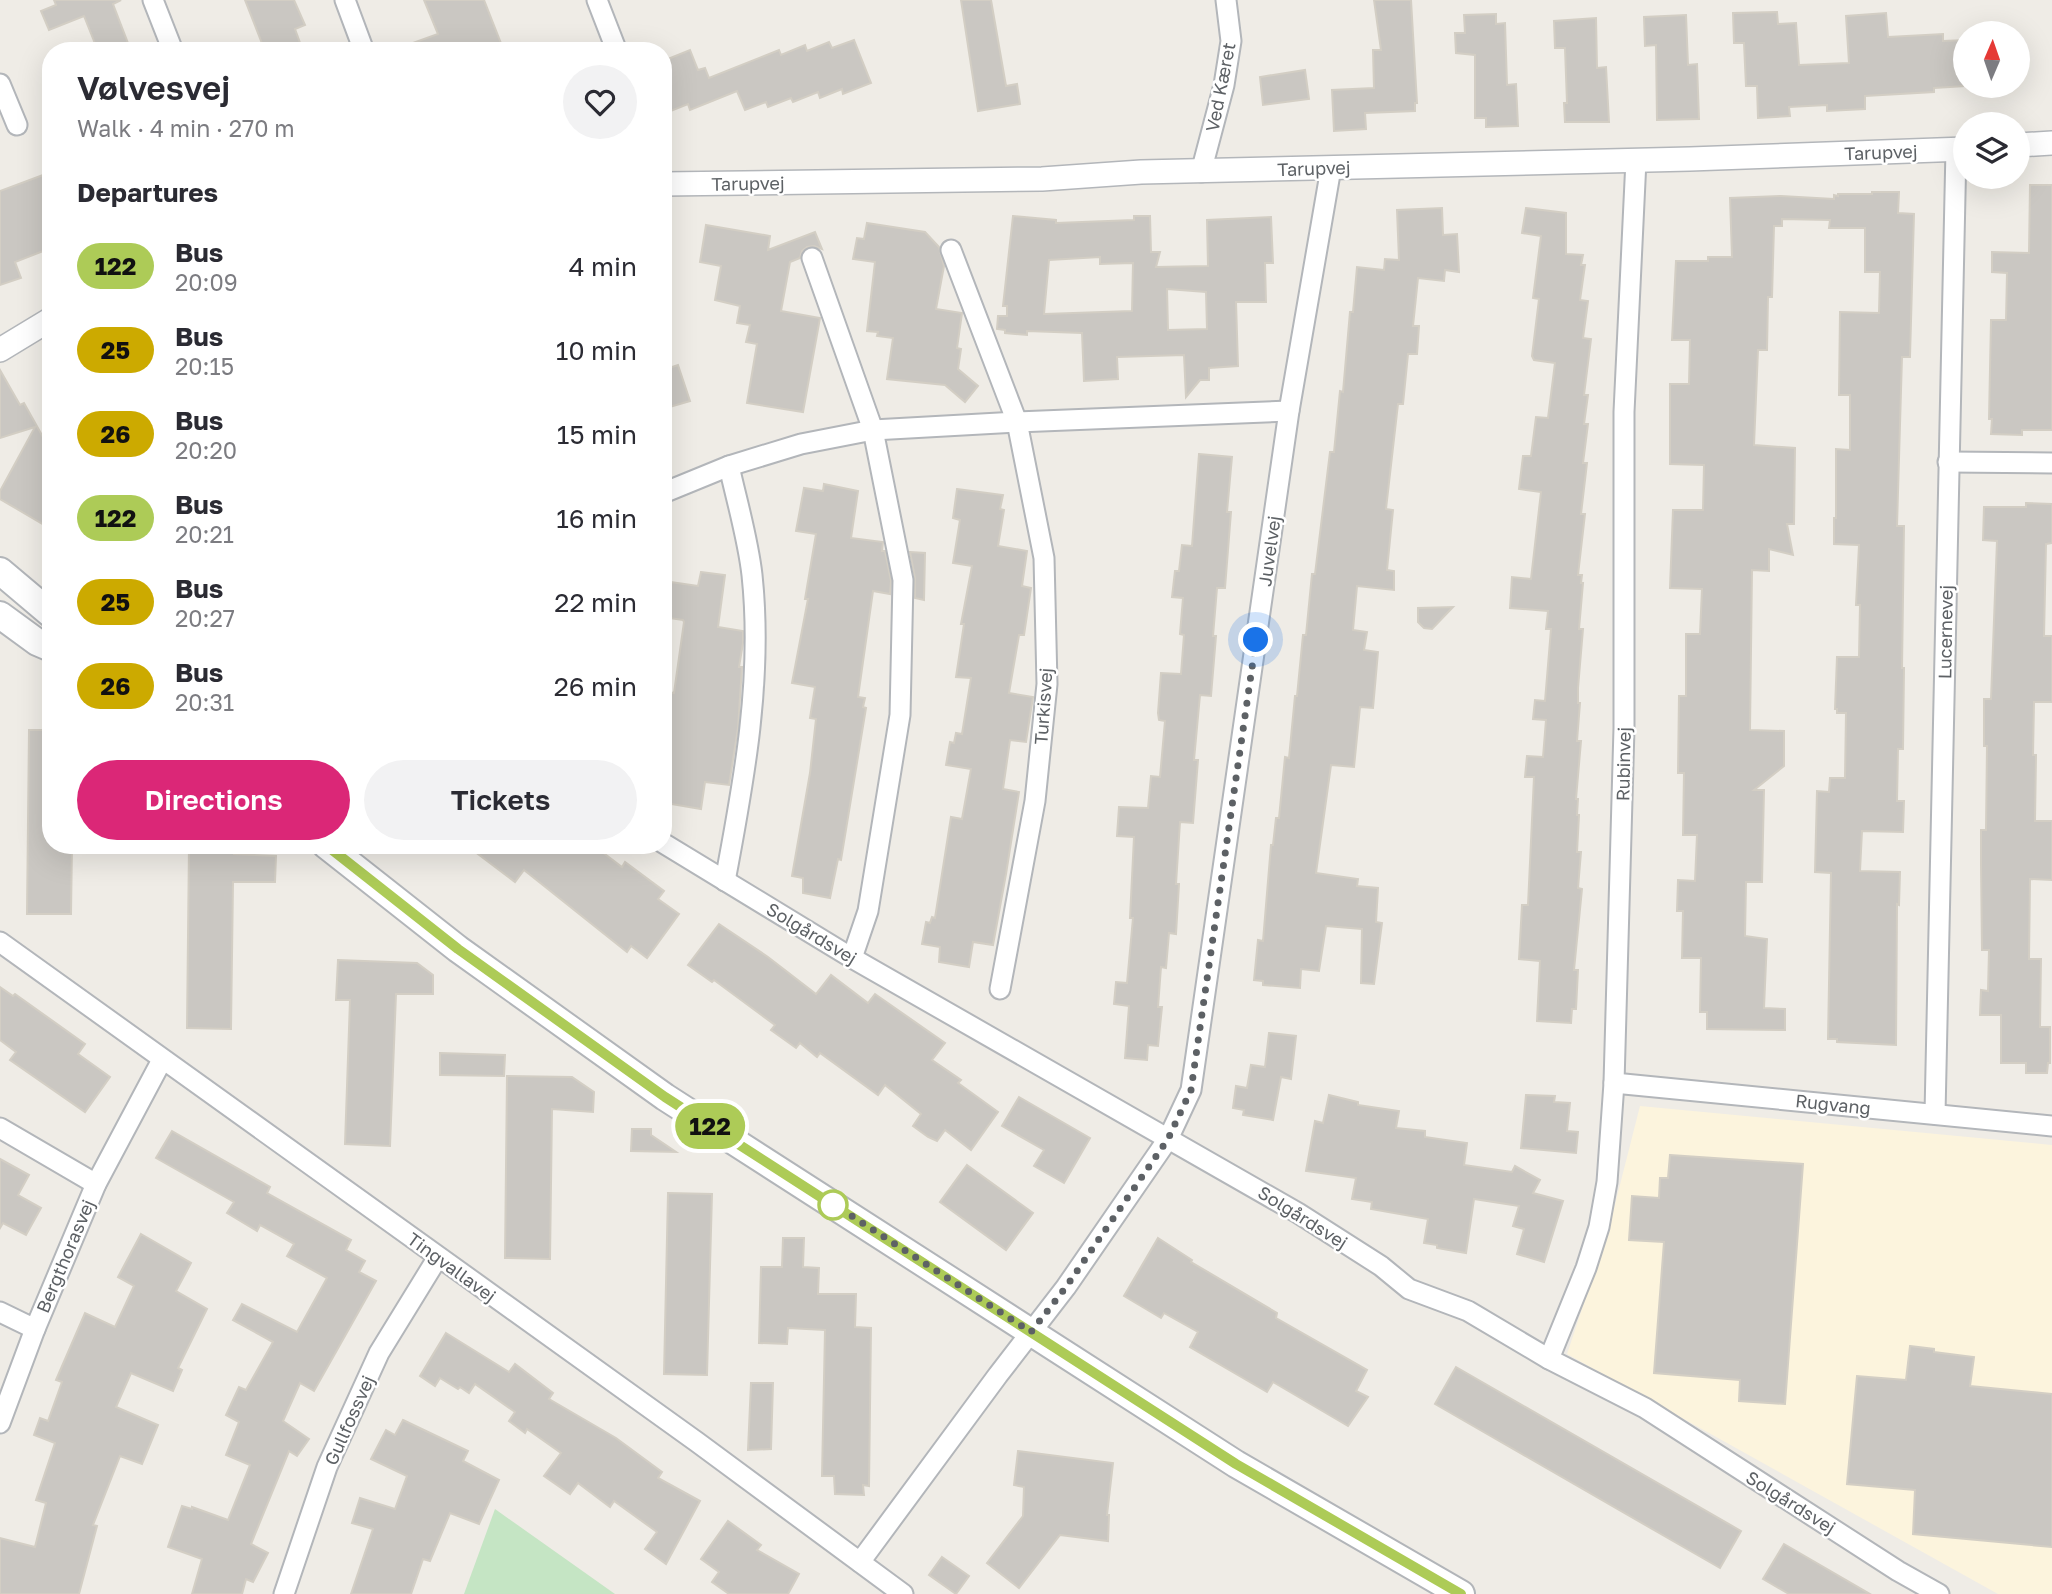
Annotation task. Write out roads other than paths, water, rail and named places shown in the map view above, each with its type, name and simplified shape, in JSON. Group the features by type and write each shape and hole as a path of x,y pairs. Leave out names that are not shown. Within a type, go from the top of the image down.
{"main road":[{"path":"0,570 42,606"},
{"path":"0,593 42,624"},
{"path":"0,615 42,644"},
{"path":"337,854 458,949 665,1097 1236,1464 1461,1594"}],"street":[{"path":"153,0 169,42"},
{"path":"345,0 361,42"},
{"path":"597,0 613,42"},
{"name":"Ved Kæret","path":"1201,172 1224,85 1231,41 1226,0"},
{"path":"0,84 16,125"},
{"path":"2030,144 2052,143"},
{"name":"Tarupvej","path":"672,184 1042,179 1141,172 1953,149"},
{"name":"Rubinvej","path":"1549,1359 1600,1227 1607,1182 1614,1083 1624,728 1624,412 1636,160"},
{"name":"Juvelvej","path":"860,1562 1066,1287 1168,1139 1191,1090 1289,411 1331,168"},
{"name":"Lucernevej","path":"1935,1114 1948,462 1959,189"},
{"name":"Turkisvej","path":"951,250 1017,422 1044,558 1046,684 1035,801 1000,989"},
{"path":"813,258 873,430 903,580 901,715 868,911 852,958"},
{"path":"0,350 42,324"},
{"path":"672,489 729,466 801,444 873,430 1289,411"},
{"path":"1948,462 2052,463"},
{"path":"725,881 747,769 755,662 752,574 729,466"},
{"name":"Solgårdsvej","path":"672,848 852,958 1298,1213 1381,1266 1409,1289 1468,1311 1549,1359 1645,1408 1780,1497 1939,1594"},
{"name":"Tingvallavej","path":"0,942 903,1594"},
{"name":"Bergthorasvej","path":"0,1423 35,1329 96,1184 162,1060"},
{"name":"Rugvang","path":"1614,1083 2052,1126"},
{"name":"Bergthorasvej","path":"0,1128 96,1184"},
{"name":"Gullfossvej","path":"284,1594 327,1467 379,1353 438,1257"},
{"name":"Bergthorasvej","path":"0,1312 35,1329"}]}
